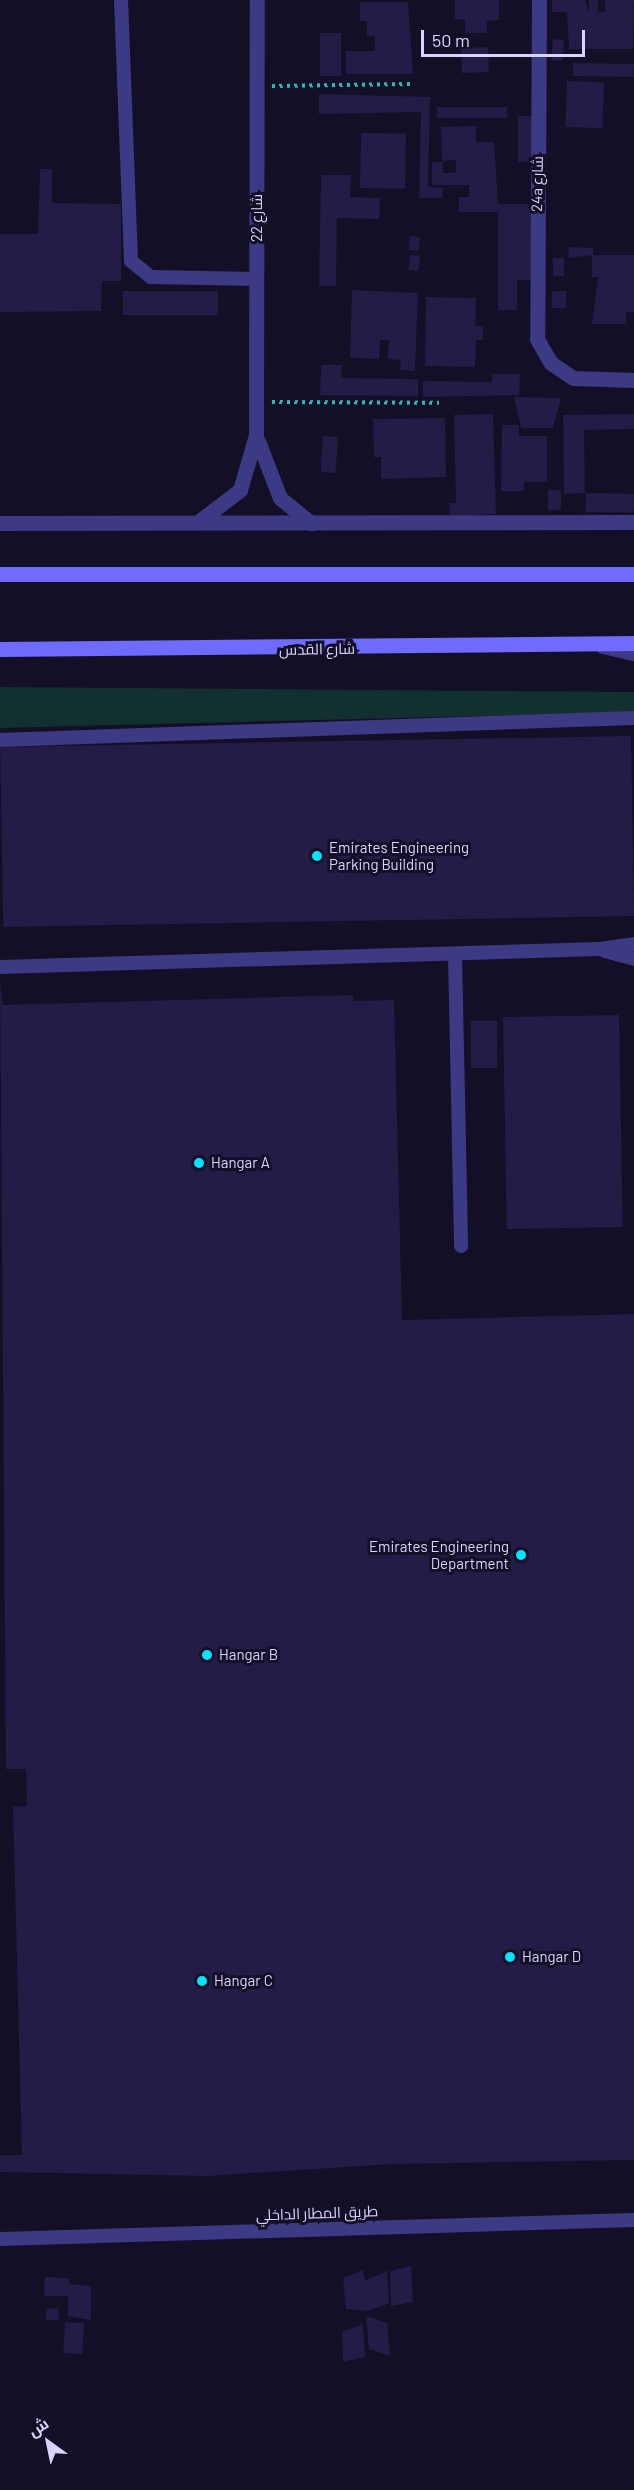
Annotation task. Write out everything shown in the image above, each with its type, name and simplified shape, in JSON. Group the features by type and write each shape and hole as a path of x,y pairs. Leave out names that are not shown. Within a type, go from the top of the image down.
{"main road":[{"path":"0,574 634,574"},
{"name":"شارع القدس","path":"1,649 634,643"}],"street":[{"name":"شارع 22","path":"197,523 240,490 256,435 257,0"},
{"name":"24a شارع","path":"539,0 535,325 551,363 573,378 634,380"},
{"name":"شارع 22","path":"256,435 271,483 292,511 311,523"},
{"path":"0,523 634,522"}],"lane":[{"path":"121,0 131,261 151,277 257,279"},
{"path":"586,644 634,654"},
{"path":"0,740 634,718"},
{"path":"0,967 600,950 634,944"},
{"path":"600,950 634,959"},
{"path":"455,954 461,1246"},
{"name":"طريق المطار الداخلي","path":"0,2239 634,2220"}],"path":[{"path":"257,86 410,84"},
{"path":"257,402 439,403"}],"green space":[{"path":"0,687 634,692 634,712 0,728"}],"building":[{"path":"455,0 499,0 499,20 487,21 487,33 465,33 465,19 455,19"},
{"path":"552,0 585,0 589,12 589,0 598,0 598,12 605,12 605,0 634,0 633,49 569,49 567,12 552,12"},
{"path":"360,2 408,2 413,74 346,74 346,51 375,51 375,36 367,36 367,21 360,21"},
{"path":"320,33 341,33 341,76 320,76"},
{"path":"553,39 564,40 562,61 551,60"},
{"path":"488,47 489,72 462,73 461,48"},
{"path":"573,63 634,64 634,77 573,76"},
{"path":"567,81 604,82 602,128 565,127"},
{"path":"319,94 430,97 428,187 443,188 442,198 419,198 421,112 319,114"},
{"path":"437,107 507,107 507,118 437,118"},
{"path":"518,116 532,116 532,162 518,162"},
{"path":"476,126 476,142 494,142 498,204 532,204 532,280 517,280 517,310 498,310 498,212 459,212 459,197 469,197 469,185 432,185 432,162 443,162 443,173 456,173 456,160 442,161 441,127"},
{"path":"361,133 406,134 405,189 360,188"},
{"path":"40,169 52,169 52,203 121,204 121,281 102,281 101,311 0,312 0,234 38,234"},
{"path":"321,175 351,175 350,197 380,198 379,219 337,218 336,286 319,286"},
{"path":"410,236 420,237 418,251 409,250"},
{"path":"569,247 593,248 593,255 568,258"},
{"path":"410,255 420,256 418,271 408,270"},
{"path":"592,255 634,255 634,312 626,312 626,324 592,324 598,277 592,277"},
{"path":"553,258 564,258 564,276 553,276"},
{"path":"352,290 418,293 415,371 400,370 401,360 388,359 389,340 380,340 379,359 350,358"},
{"path":"123,291 218,291 218,315 123,315"},
{"path":"552,291 566,291 566,308 552,308"},
{"path":"426,297 476,298 475,326 483,326 483,340 476,340 475,367 425,366"},
{"path":"321,365 342,365 341,378 418,379 418,396 320,395"},
{"path":"492,374 520,374 519,395 423,397 423,381 492,382"},
{"path":"514,397 561,398 553,428 521,428"},
{"path":"493,414 496,514 450,516 449,503 456,503 454,415"},
{"path":"634,414 634,429 584,430 585,493 564,494 563,415"},
{"path":"445,418 446,477 381,479 381,457 374,457 373,419"},
{"path":"502,425 519,425 519,436 547,436 547,482 524,482 524,491 501,491"},
{"path":"323,436 338,437 335,473 320,472"},
{"path":"548,490 561,490 561,510 548,510"},
{"path":"586,493 634,494 634,513 586,512"},
{"name":"Emirates Engineering Parking Building","path":"631,736 634,916 3,927 0,747"},
{"path":"0,980 3,1005 353,995 353,1001 394,1000 402,1320 634,1314 634,2160 392,2164 208,2176 0,2172 0,2155 22,2155 13,1807 27,1806 26,1769 6,1769"},
{"path":"619,1015 623,1227 507,1229 503,1017"},
{"path":"471,1021 497,1021 497,1068 471,1068"},
{"path":"411,2266 413,2302 391,2306 390,2271"},
{"path":"363,2270 365,2281 387,2271 389,2303 368,2311 346,2309 343,2278"},
{"path":"45,2277 69,2278 69,2284 91,2286 91,2320 68,2316 68,2296 44,2296"},
{"path":"58,2308 59,2320 46,2320 46,2309"},
{"path":"366,2316 387,2323 390,2356 369,2349"},
{"path":"65,2322 84,2323 82,2354 63,2353"},
{"path":"363,2324 365,2357 343,2362 342,2332"}],"place":[{"name":"Emirates Engineering Parking Building","path":"317,856"},
{"name":"Hangar A","path":"199,1163"},
{"name":"Emirates Engineering Department","path":"521,1555"},
{"name":"Hangar B","path":"207,1655"},
{"name":"Hangar D","path":"510,1957"},
{"name":"Hangar C","path":"202,1981"}]}
